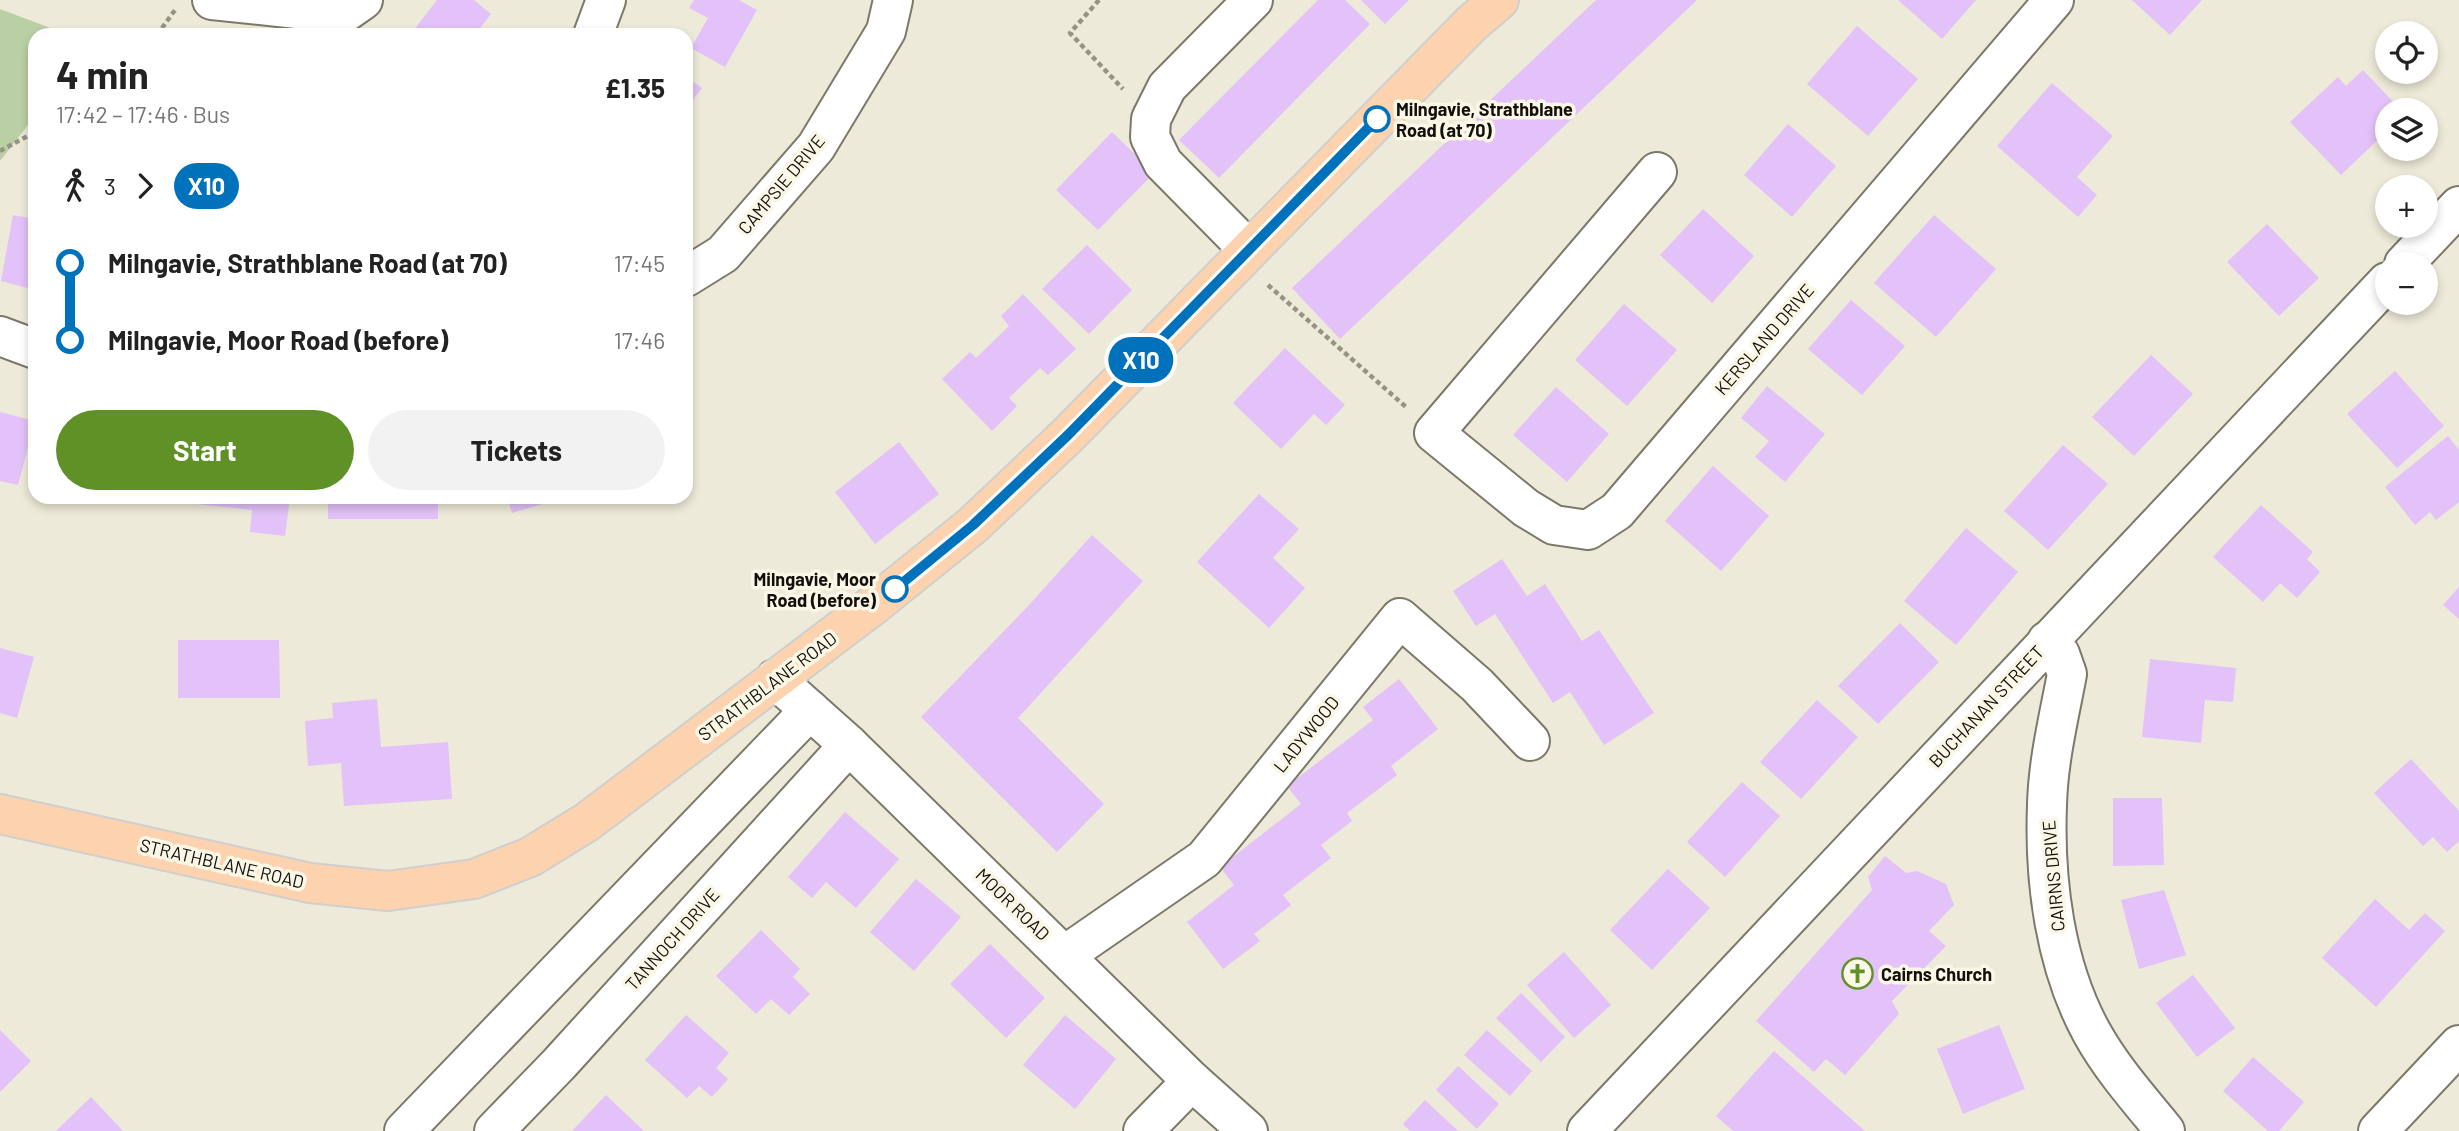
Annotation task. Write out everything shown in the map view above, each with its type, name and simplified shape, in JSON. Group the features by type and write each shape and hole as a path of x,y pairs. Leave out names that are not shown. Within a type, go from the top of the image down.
{"main road":[{"name":"STRATHBLANE ROAD","path":"0,814 310,883 388,891 474,879 530,858 587,822 875,604 973,525 1068,435 1471,24 1499,0"}],"street":[{"path":"212,0 351,16"},
{"path":"596,28 606,0"},
{"name":"CAMPSIE DRIVE","path":"693,273 723,254 816,147 886,31 893,0"},
{"path":"1243,255 1163,163 1150,138 1151,119 1167,87 1253,0"},
{"name":"KERSLAND DRIVE","path":"1434,433 1526,508 1554,525 1588,530 1617,511 2054,0"},
{"path":"1434,433 1657,172"},
{"path":"2415,252 2459,206"},
{"name":"BUCHANAN STREET","path":"1587,1131 2375,295"},
{"path":"0,336 28,346"},
{"name":"LADYWOOD","path":"1065,955 1204,859 1401,618 1478,685 1530,741"},
{"name":"CAIRNS DRIVE","path":"2047,641 2060,654 2067,674 2047,804 2047,855 2055,927 2071,983 2091,1030 2117,1073 2165,1131"},
{"name":"MOOR ROAD","path":"775,680 849,745 1192,1081 1248,1131"},
{"path":"404,1131 810,710"},
{"name":"TANNOCH DRIVE","path":"494,1131 559,1064 849,745"},
{"path":"2378,1131 2459,1045"},
{"path":"1143,1131 1192,1081"}],"path":[{"path":"162,28 175,11 178,0"},
{"path":"1099,0 1070,33 1151,119"},
{"path":"0,151 28,136"},
{"path":"1243,255 1434,433"}],"green space":[{"path":"0,9 50,28 28,28 28,125 0,161"}],"building":[{"path":"437,0 474,0 491,14 480,28 415,28"},
{"path":"694,0 739,0 757,10 725,67 693,49 708,18 689,8"},
{"path":"1318,0 1345,0 1370,24 1219,178 1179,140"},
{"path":"1361,0 1409,0 1385,24"},
{"path":"1596,0 1697,0 1340,339 1292,288"},
{"path":"1898,0 1976,0 1942,39"},
{"path":"2132,0 2202,0 2170,35"},
{"path":"1857,26 1918,79 1868,136 1807,84"},
{"path":"2363,70 2390,98 2375,98 2375,142 2341,175 2290,122 2338,77 2346,86"},
{"path":"693,82 702,88 693,100"},
{"path":"2052,83 2113,136 2077,177 2097,195 2078,217 1997,146"},
{"path":"1788,124 1836,166 1792,217 1744,175"},
{"path":"1112,132 1154,173 1098,230 1056,190"},
{"path":"1703,209 1754,256 1712,303 1660,255"},
{"path":"13,215 28,218 28,288 1,281"},
{"path":"1934,215 1996,269 1936,337 1874,283"},
{"path":"2267,224 2319,278 2279,316 2227,262"},
{"path":"1087,245 1132,290 1089,334 1042,289"},
{"path":"1023,294 1076,349 1048,375 1040,368 1009,398 1017,406 992,431 942,379 970,352 976,358 1009,326 1001,316"},
{"path":"1851,300 1905,346 1862,395 1808,349"},
{"path":"1624,304 1677,350 1627,406 1575,360"},
{"path":"1285,348 1345,405 1326,425 1314,414 1281,449 1233,403"},
{"path":"2151,355 2193,394 2134,456 2092,417"},
{"path":"2395,371 2444,426 2397,468 2347,414"},
{"path":"1767,386 1825,434 1785,482 1755,457 1769,441 1741,418"},
{"path":"1556,387 1609,434 1567,482 1513,435"},
{"path":"0,412 28,419 28,447 18,485 0,481"},
{"path":"2448,436 2459,450 2459,502 2436,520 2430,512 2415,525 2385,487"},
{"path":"899,442 939,494 875,544 835,492"},
{"path":"2063,445 2108,484 2048,550 2004,511"},
{"path":"1713,466 1769,516 1721,571 1665,521"},
{"path":"1259,494 1299,529 1273,558 1305,588 1269,628 1197,562"},
{"path":"197,504 289,504 285,536 250,532 252,510"},
{"path":"328,504 438,504 438,519 328,519"},
{"path":"509,504 543,504 512,513"},
{"path":"2261,505 2313,552 2307,559 2320,572 2297,598 2280,583 2263,602 2213,557"},
{"path":"1966,528 2018,572 1956,645 1904,601"},
{"path":"1092,535 1143,581 1018,718 1104,804 1057,852 921,717"},
{"path":"1502,559 1527,596 1545,584 1582,641 1599,630 1654,713 1604,745 1570,692 1553,703 1495,614 1476,626 1453,591"},
{"path":"2459,587 2459,619 2443,605"},
{"path":"1900,623 1939,662 1878,724 1838,686"},
{"path":"178,640 279,640 280,698 178,698"},
{"path":"0,648 34,657 17,718 0,713"},
{"path":"2150,659 2236,668 2233,702 2205,700 2201,743 2142,737"},
{"path":"1399,679 1438,729 1391,766 1397,775 1347,813 1352,821 1321,845 1331,858 1283,895 1291,905 1254,934 1260,941 1223,969 1187,922 1234,885 1220,867 1301,804 1287,786 1373,720 1363,707"},
{"path":"377,699 381,747 448,742 452,799 344,806 341,763 308,766 305,721 333,718 332,703"},
{"path":"1817,700 1858,737 1801,799 1760,762"},
{"path":"2411,759 2459,811 2459,841 2447,852 2433,837 2423,846 2374,793"},
{"path":"1742,782 1780,816 1725,877 1687,842"},
{"path":"2113,798 2162,798 2164,865 2113,866"},
{"path":"845,812 899,859 856,908 826,882 812,898 788,877"},
{"name":"Cairns Church","path":"1885,856 1906,873 1917,871 1946,884 1954,905 1929,931 1946,946 1892,1001 1899,1014 1845,1075 1826,1059 1814,1072 1756,1021 1872,890 1868,877"},
{"path":"1668,869 1710,908 1652,970 1610,930"},
{"path":"916,879 961,917 914,971 870,932"},
{"path":"2164,890 2186,955 2139,969 2121,900"},
{"path":"2375,899 2409,930 2425,913 2445,931 2376,1007 2322,958"},
{"path":"761,930 800,969 793,977 810,994 789,1015 771,999 756,1014 716,976"},
{"path":"990,944 1045,998 1006,1038 950,984"},
{"path":"1564,952 1611,1005 1574,1038 1527,985"},
{"path":"2193,975 2235,1028 2197,1057 2156,1003"},
{"path":"1521,993 1565,1037 1541,1062 1496,1018"},
{"path":"686,1015 729,1053 716,1068 728,1079 712,1097 699,1086 687,1098 645,1060"},
{"path":"1065,1015 1116,1059 1075,1109 1023,1065"},
{"path":"1999,1025 2025,1089 1963,1114 1937,1049"},
{"path":"0,1030 31,1061 0,1092"},
{"path":"1487,1030 1532,1071 1510,1096 1464,1055"},
{"path":"1774,1051 1865,1131 1733,1131 1716,1116"},
{"path":"2253,1057 2304,1102 2279,1131 2268,1131 2223,1091"},
{"path":"1458,1066 1499,1104 1477,1129 1436,1090"},
{"path":"606,1095 644,1131 572,1131"},
{"path":"91,1097 123,1131 56,1131"},
{"path":"1425,1100 1458,1131 1410,1131 1403,1124"}],"bus line":[{"name":"X10","path":"895,589 973,525 1068,435 1377,119"}],"place":[{"name":"Milngavie, Strathblane Road (at 70)","path":"1377,119"},
{"name":"Milngavie, Moor Road (before)","path":"895,589"},
{"name":"Cairns Church","path":"1858,974"}]}
